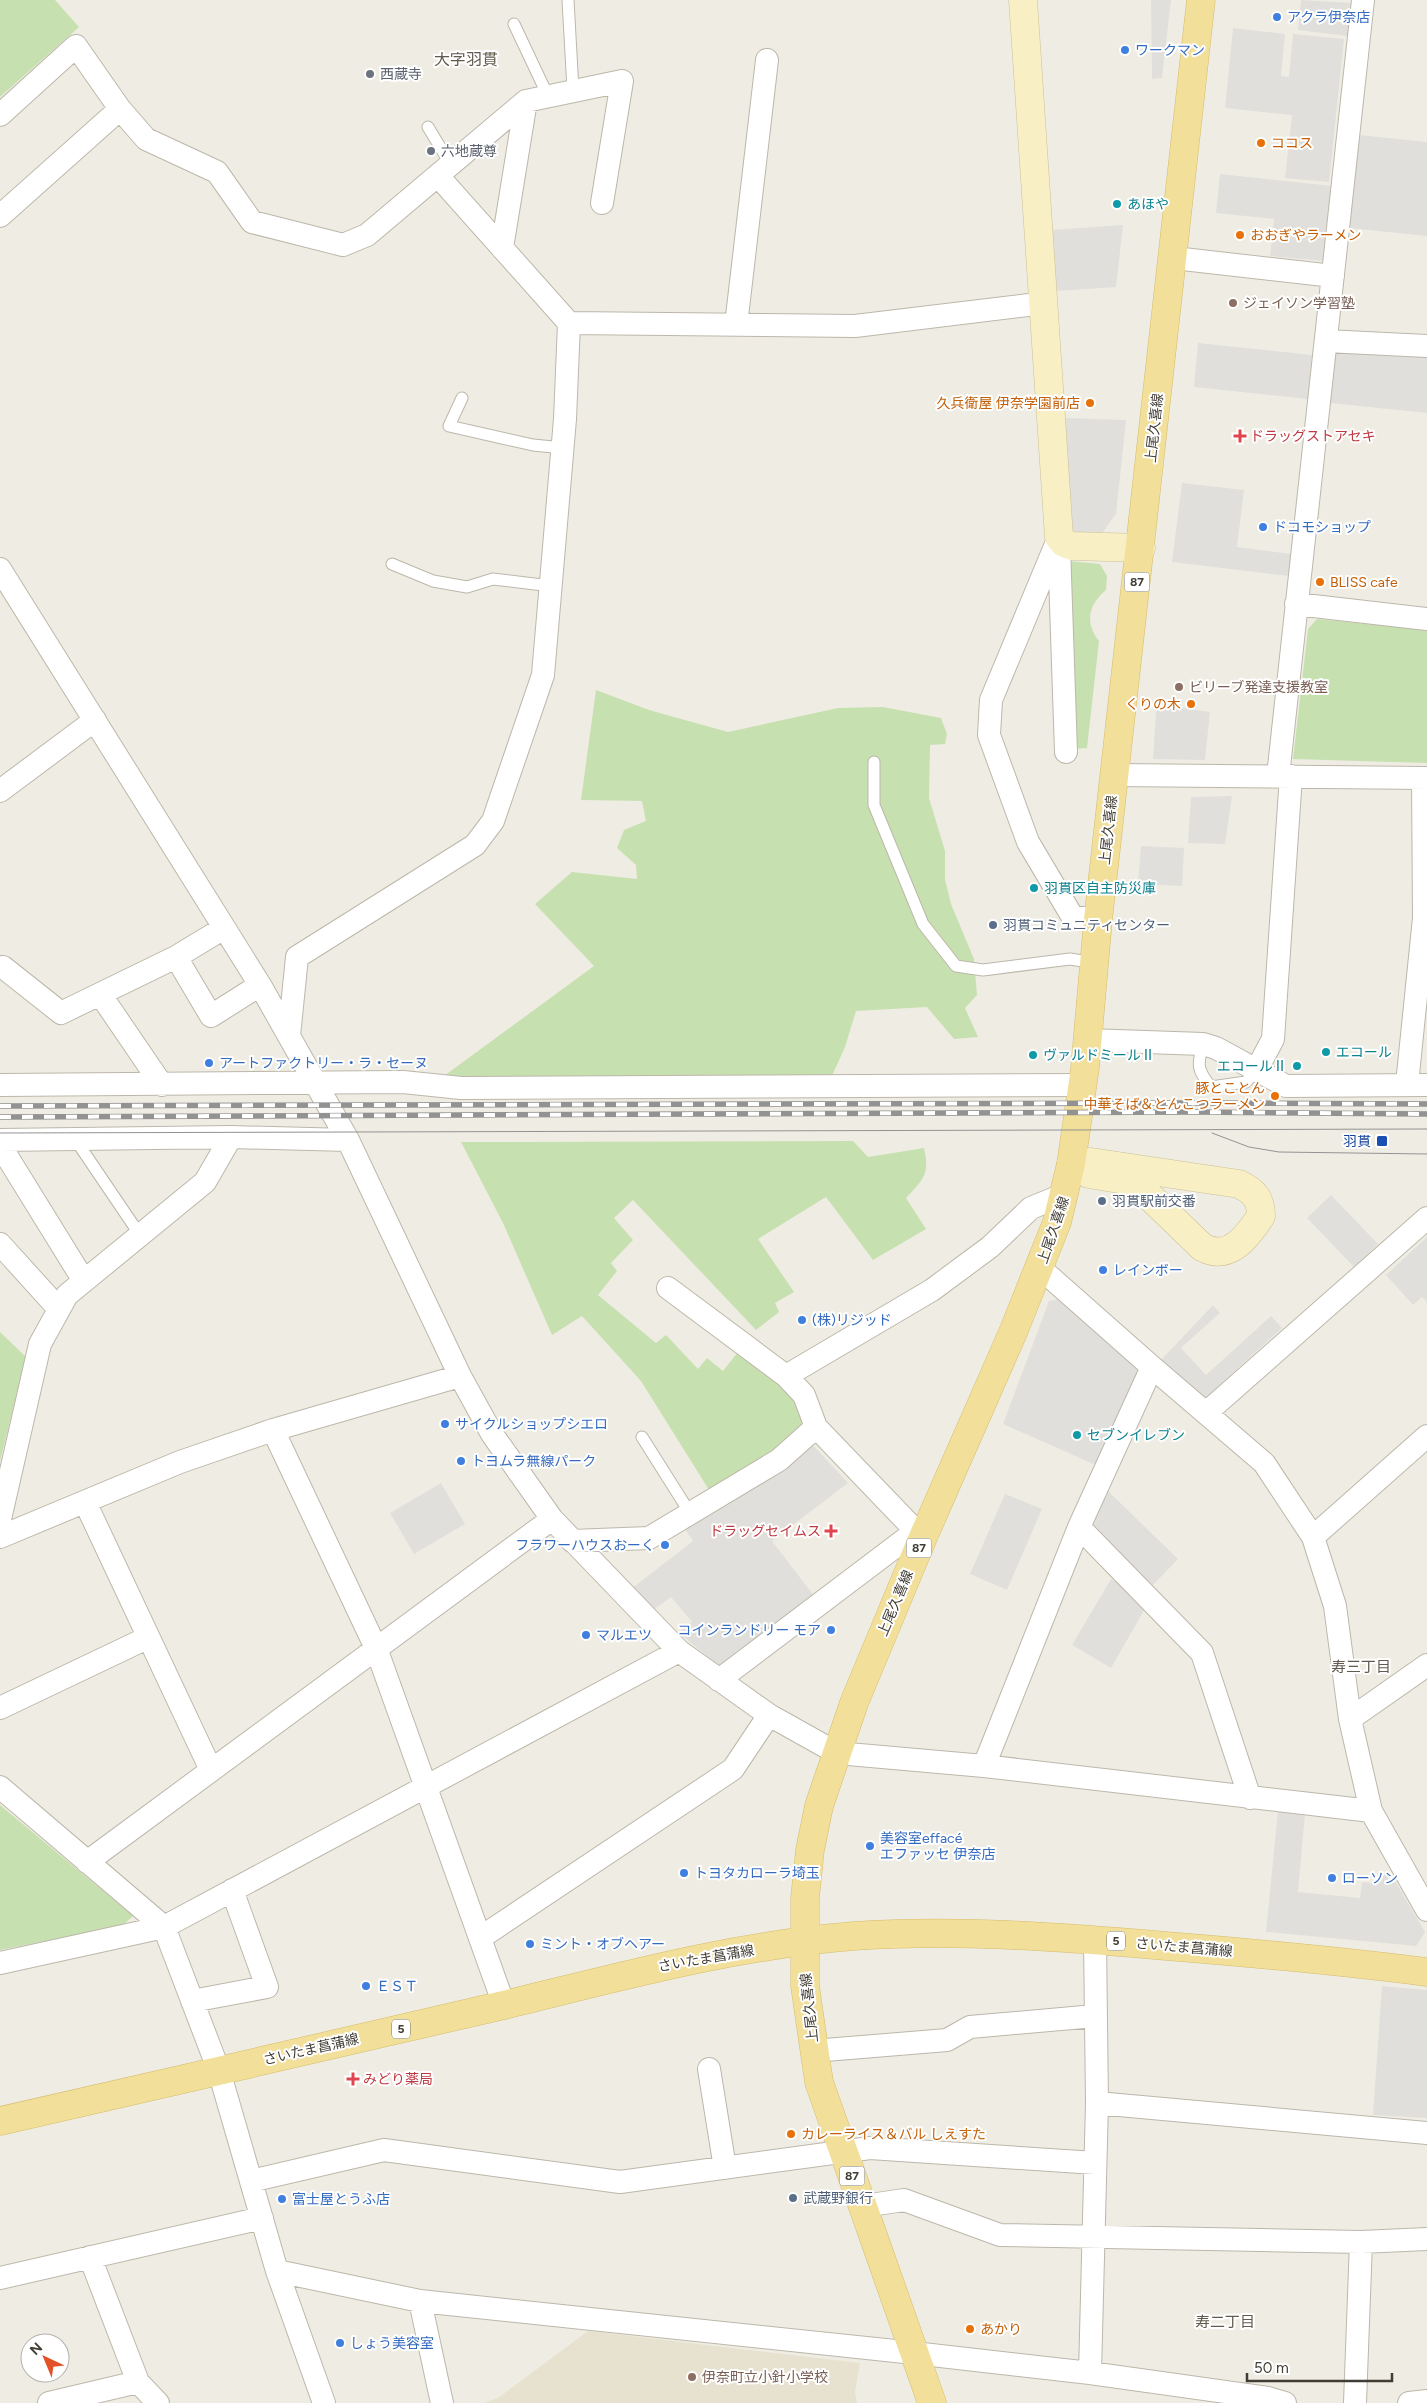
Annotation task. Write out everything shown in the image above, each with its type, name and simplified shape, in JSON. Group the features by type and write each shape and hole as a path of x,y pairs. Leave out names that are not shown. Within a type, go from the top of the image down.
{"main road":[{"name":"上尾久喜線","path":"932,2403 819,2082 805,1986 803,1942 810,1850 818,1806 861,1686 920,1533 1040,1268 1066,1194 1088,1040 1098,920 1174,258 1201,0"},
{"name":"さいたま菖蒲線","path":"0,2121 504,2005 657,1966 803,1942 854,1936 922,1934 1095,1940 1338,1960 1427,1972"}],"street":[{"path":"1023,0 1045,303 1059,537 1066,752"},
{"path":"1256,1071 1273,1039 1285,776 1296,604 1363,0"},
{"path":"0,114 76,46 120,109 146,139 217,172 252,222 344,245 367,235 526,100 622,81 602,203"},
{"path":"736,325 767,60"},
{"path":"502,248 526,100"},
{"path":"0,216 120,109"},
{"path":"289,1036 297,957 475,845 493,821 543,675 563,448 569,323 502,248 444,170"},
{"path":"1174,258 1333,276"},
{"path":"569,323 855,326 1045,303"},
{"path":"1326,341 1427,346"},
{"path":"1059,537 1064,543 1072,546 1141,548"},
{"path":"1059,537 991,700 989,735 1028,842 1072,916 1098,920"},
{"path":"0,569 260,985 348,1140 460,1376 492,1434 552,1519 680,1651 769,1715 837,1753 984,1766 1372,1811"},
{"path":"1296,604 1427,619"},
{"path":"1,789 95,720"},
{"path":"1088,1040 1203,1044 1216,1048 1286,1086 1417,1084 1425,918 1425,778 1115,775"},
{"path":"3,967 61,1014 176,957 224,928"},
{"path":"176,957 211,1016 260,985"},
{"path":"100,994 162,1085"},
{"path":"0,1085 404,1082 461,1088 1082,1085"},
{"path":"0,1140 231,1137 348,1140"},
{"path":"0,1519 40,1344 58,1308 67,1295 205,1182 231,1137"},
{"path":"0,1145 84,1281"},
{"path":"1091,1162 1239,1184 1248,1188 1258,1197 1261,1216 1255,1226 1233,1248 1223,1253 1211,1252 1202,1247 1141,1188 1133,1183 1089,1174 1071,1164 1091,1162"},
{"path":"1169,1214 1184,1192 1202,1180"},
{"path":"786,1376 932,1290 990,1247 1031,1208 1066,1194"},
{"path":"1206,1413 1427,1218"},
{"path":"0,1244 58,1308"},
{"path":"1040,1268 1152,1368 1264,1463 1314,1537 1335,1606 1350,1719 1372,1811 1420,1881 1427,1910"},
{"path":"668,1288 786,1376 804,1395 816,1427 920,1533 720,1680"},
{"path":"984,1766 1079,1527 1152,1368"},
{"path":"0,1537 180,1462 273,1430 460,1376"},
{"path":"572,1541 649,1538 779,1460 816,1427"},
{"path":"273,1430 376,1648 504,2005"},
{"path":"1314,1537 1427,1436"},
{"path":"85,1502 147,1638 211,1770"},
{"path":"87,1862 552,1519"},
{"path":"1079,1527 1202,1653 1250,1798"},
{"path":"0,1708 147,1638"},
{"path":"0,1963 164,1927 680,1651"},
{"path":"1350,1719 1427,1665"},
{"path":"480,1938 733,1769 769,1715"},
{"path":"0,1787 164,1927 219,2071 277,2271 324,2403"},
{"path":"192,2001 267,1987 232,1890"},
{"path":"1090,2373 1097,2103 1095,1940"},
{"path":"813,2051 947,2040 970,2027 1095,2016"},
{"path":"709,2069 725,2168"},
{"path":"1097,2103 1427,2132"},
{"path":"251,2181 384,2150 620,2182 870,2148 1095,2163"},
{"path":"864,2206 904,2200 1000,2235 1361,2242 1427,2239"},
{"path":"0,2278 262,2218"},
{"path":"1355,2403 1361,2242"},
{"path":"90,2257 138,2382 158,2403"},
{"path":"277,2271 420,2301 1090,2373 1268,2398 1285,2403"},
{"path":"420,2301 442,2403"},
{"path":"49,2403 138,2382"},
{"path":"1410,2403 1427,2401"}],"lane":[{"path":"568,0 573,90"},
{"path":"514,24 548,96"},
{"path":"428,127 444,170"},
{"path":"462,398 449,426 533,445 563,448"},
{"path":"392,564 433,581 466,587 493,579 551,586"},
{"path":"874,762 874,805 923,924 956,966 983,970 1070,959 1095,962"},
{"path":"1203,1044 1199,1060 1199,1073 1211,1087 1246,1082 1256,1071"},
{"path":"75,1139 140,1235"},
{"path":"642,1437 690,1513"}],"shaded area":[{"path":"1151,0 1171,0 1162,78 1152,79"},
{"path":"1301,0 1351,3 1347,36 1298,30"},
{"path":"1233,28 1285,34 1281,76 1289,77 1293,34 1344,39 1329,182 1285,178 1292,115 1225,108"},
{"path":"1359,135 1427,142 1427,236 1349,228"},
{"path":"1220,174 1332,186 1324,261 1270,256 1274,219 1216,213"},
{"path":"1123,225 1116,287 1057,291 1051,230"},
{"path":"1198,343 1312,355 1308,399 1194,387"},
{"path":"1336,346 1427,355 1427,413 1330,403"},
{"path":"1063,418 1126,420 1116,514 1100,536 1072,536"},
{"path":"1182,483 1244,490 1237,547 1291,554 1289,576 1172,562"},
{"path":"1157,698 1170,699 1170,706 1210,712 1205,760 1153,759"},
{"path":"1232,796 1225,844 1188,843 1191,797"},
{"path":"1141,846 1184,848 1182,886 1138,884"},
{"path":"1331,1195 1378,1244 1354,1267 1307,1218"},
{"path":"1427,1237 1427,1302 1422,1297 1413,1305 1386,1275"},
{"path":"1064,1298 1141,1371 1098,1466 1003,1424 1049,1301"},
{"path":"1213,1305 1220,1313 1181,1348 1206,1375 1271,1316 1282,1328 1203,1400 1160,1361"},
{"path":"810,1442 848,1483 772,1541 815,1597 722,1668 679,1633 692,1622 671,1597 652,1611 631,1589 693,1541 684,1528"},
{"path":"441,1483 465,1524 414,1554 390,1513"},
{"path":"1107,1490 1178,1559 1151,1587 1090,1527"},
{"path":"1005,1494 1042,1509 1007,1590 970,1574"},
{"path":"1111,1579 1131,1591 1146,1607 1111,1668 1072,1645"},
{"path":"1278,1811 1305,1814 1298,1892 1360,1898 1362,1882 1375,1883 1389,1871 1425,1932 1416,1946 1266,1932"},
{"path":"1382,1986 1427,1990 1427,2118 1373,2115"},
{"name":"伊奈町立小針小学校","path":"588,2331 860,2363 855,2392 857,2403 484,2403 498,2398"}],"green space":[{"path":"0,0 55,0 79,27 0,97"},
{"path":"1067,561 1100,564 1107,576 1106,590 1092,607 1090,614 1091,627 1099,641 1087,748 1072,749"},
{"path":"1317,619 1427,630 1427,763 1293,759 1308,629"},
{"path":"596,690 649,710 728,732 838,708 883,707 941,718 947,734 945,744 930,745 929,798 945,851 945,879 951,904 974,959 977,995 965,1008 978,1037 954,1039 927,1007 856,1011 845,1047 831,1078 467,1082 444,1076 594,966 535,904 572,872 637,879 636,865 617,848 624,830 646,821 642,801 581,800"},
{"path":"853,1141 868,1157 924,1148 926,1170 924,1176 906,1198 926,1229 873,1260 826,1197 758,1239 794,1292 775,1303 779,1312 756,1330 633,1200 614,1218 633,1240 611,1263 617,1271 598,1295 656,1343 666,1335 698,1369 707,1358 723,1371 738,1352 790,1386 808,1425 774,1456 711,1493 641,1381 582,1316 552,1335 503,1223 461,1142"},
{"path":"0,1332 26,1357 0,1461"},
{"path":"0,1805 133,1916 122,1926 0,1950"}],"tram line":[{"path":"0,1133 1427,1129"},
{"path":"1212,1133 1249,1147 1279,1152 1427,1154"}],"railway":[{"path":"0,1106 1427,1104"},
{"path":"0,1117 1194,1112 1427,1114"}],"place":[{"name":"アクラ伊奈店","path":"1277,17"},
{"name":"ワークマン","path":"1125,50"},
{"name":"西蔵寺","path":"370,74"},
{"name":"ココス","path":"1261,143"},
{"name":"六地蔵尊","path":"431,151"},
{"name":"あほや","path":"1117,204"},
{"name":"おおぎやラーメン","path":"1240,235"},
{"name":"ジェイソン学習塾","path":"1233,303"},
{"name":"久兵衛屋 伊奈学園前店","path":"1090,403"},
{"name":"ドラッグストアセキ","path":"1240,436"},
{"name":"ドコモショップ","path":"1263,527"},
{"name":"BLISS cafe","path":"1320,582"},
{"name":"ビリーブ発達支援教室","path":"1179,687"},
{"name":"くりの木","path":"1191,704"},
{"name":"羽貫区自主防災庫","path":"1034,888"},
{"name":"羽貫コミュニティセンター","path":"993,925"},
{"name":"エコール","path":"1326,1052"},
{"name":"ヴァルドミールⅡ","path":"1033,1055"},
{"name":"アートファクトリー・ラ・セーヌ","path":"209,1063"},
{"name":"エコールⅡ","path":"1297,1066"},
{"name":"豚とことん 中華そば＆とんこつラーメン","path":"1275,1096"},
{"name":"羽貫","path":"1382,1141"},
{"name":"羽貫駅前交番","path":"1102,1201"},
{"name":"レインボー","path":"1103,1270"},
{"name":"(株)リジッド","path":"802,1320"},
{"name":"サイクルショップシエロ","path":"445,1424"},
{"name":"セブンイレブン","path":"1077,1435"},
{"name":"トヨムラ無線パーク","path":"461,1461"},
{"name":"ドラッグセイムス","path":"831,1531"},
{"name":"フラワーハウスおーく","path":"665,1545"},
{"name":"コインランドリー モア","path":"831,1630"},
{"name":"マルエツ","path":"586,1635"},
{"name":"美容室effacé エファッセ 伊奈店","path":"870,1846"},
{"name":"トヨタカローラ埼玉","path":"684,1873"},
{"name":"ローソン","path":"1332,1878"},
{"name":"ミント・オブヘアー","path":"530,1944"},
{"name":"ＥＳＴ","path":"366,1986"},
{"name":"みどり薬局","path":"353,2079"},
{"name":"カレーライス＆バル しえすた","path":"791,2134"},
{"name":"武蔵野銀行","path":"793,2198"},
{"name":"富士屋とうふ店","path":"282,2199"},
{"name":"あかり","path":"970,2329"},
{"name":"しょう美容室","path":"340,2343"},
{"name":"伊奈町立小針小学校","path":"692,2377"}],"district":[{"name":"大字羽貫","path":"466,59"},
{"name":"寿三丁目","path":"1361,1667"},
{"name":"寿二丁目","path":"1225,2322"}]}
